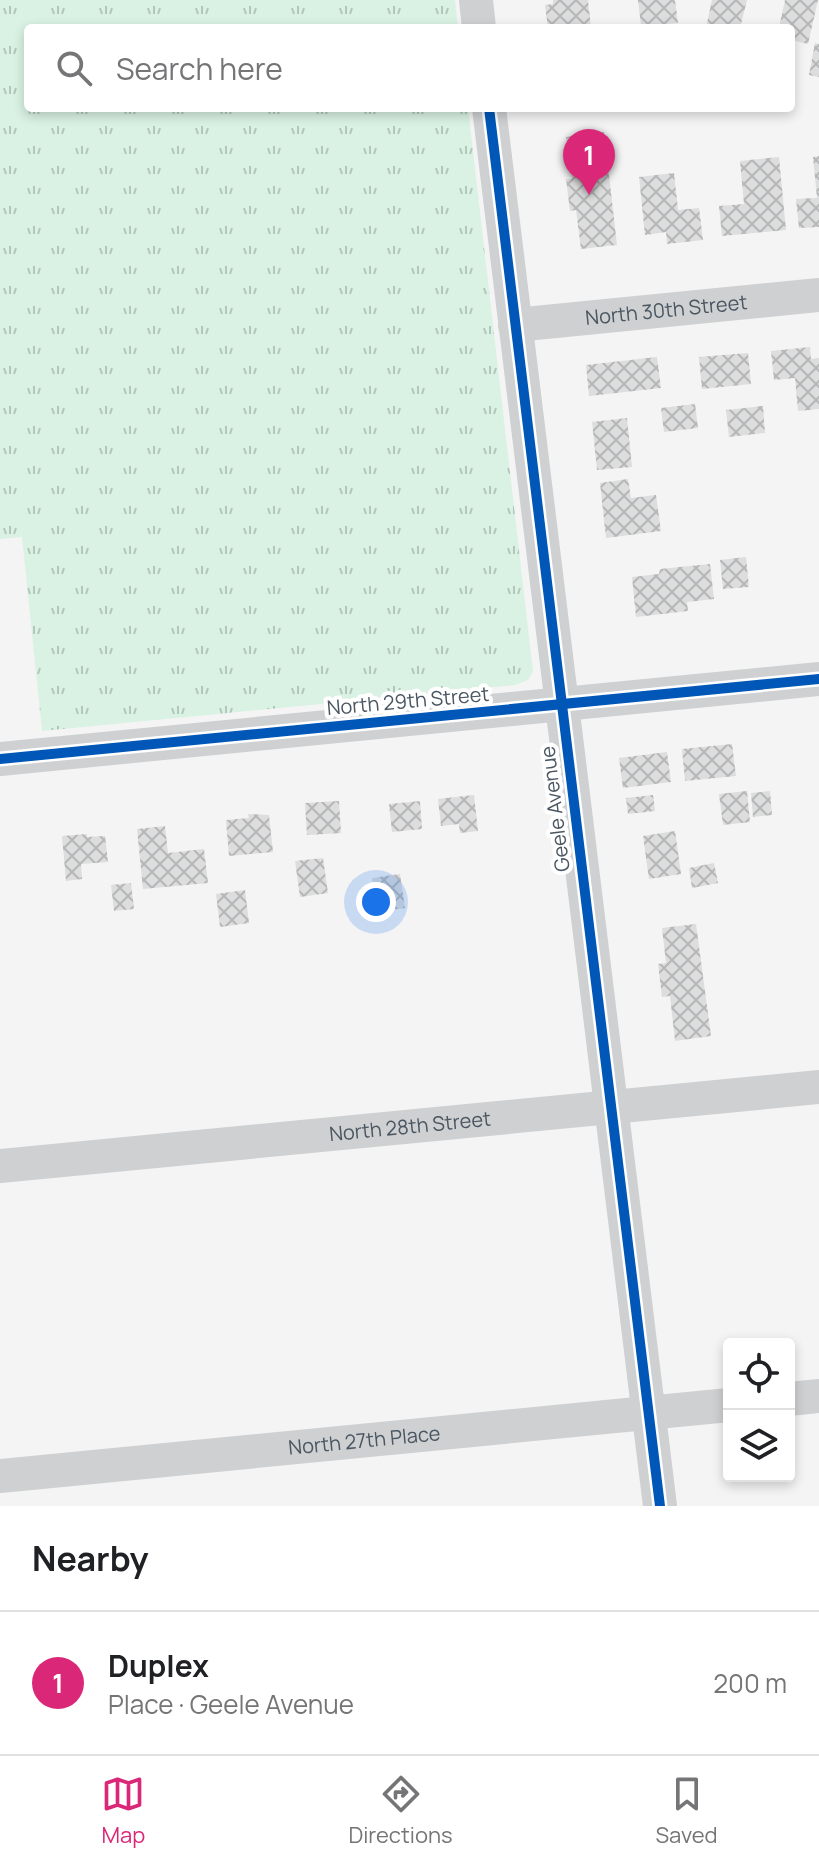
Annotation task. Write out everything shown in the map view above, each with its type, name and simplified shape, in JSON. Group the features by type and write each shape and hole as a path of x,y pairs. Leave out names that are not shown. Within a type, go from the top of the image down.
{"street":[{"path":"476,0 479,24"},
{"name":"Geele Avenue","path":"489,112 660,1506"},
{"name":"North 30th Street","path":"515,325 819,295"},
{"name":"North 29th Street","path":"0,759 819,679"},
{"name":"North 28th Street","path":"0,1166 819,1087"},
{"path":"795,1398 819,1396"},
{"name":"North 27th Place","path":"0,1476 723,1406"}],"green space":[{"path":"0,0 455,0 458,24 24,24 24,112 468,112 533,671 528,680 515,685 42,731 22,537 0,539"}],"building":[{"path":"553,0 588,0 591,24 547,24 545,5 553,4"},
{"path":"638,0 675,0 678,23 641,24"},
{"path":"712,0 747,0 741,24 707,24"},
{"path":"785,0 818,0 808,44 795,41 795,24 780,24"},
{"path":"815,43 819,44 819,77 809,75"},
{"path":"604,132 617,245 581,249 576,210 570,211 566,179 572,179 566,137"},
{"path":"819,156 819,227 799,228 796,199 817,198 813,157"},
{"path":"779,157 786,230 722,236 719,206 744,204 740,161"},
{"path":"674,173 678,210 699,208 703,240 667,244 666,232 645,235 639,177"},
{"path":"810,347 811,359 819,358 819,409 798,411 795,378 774,380 771,351"},
{"path":"748,353 751,384 702,389 699,357"},
{"path":"657,357 661,388 589,396 586,365"},
{"path":"695,404 698,428 664,432 661,408"},
{"path":"763,406 765,433 729,437 726,410"},
{"path":"627,418 632,467 597,470 592,422"},
{"path":"628,479 631,498 656,495 661,531 606,538 600,483"},
{"path":"746,557 749,587 723,589 720,560"},
{"path":"710,564 714,599 687,602 688,611 636,617 632,577 659,574 660,569"},
{"path":"732,744 736,776 685,781 682,749"},
{"path":"667,752 671,782 623,788 619,758"},
{"path":"747,791 750,822 723,825 719,794"},
{"path":"770,791 772,815 753,817 751,793"},
{"path":"474,795 478,831 460,833 459,824 441,826 438,799"},
{"path":"653,795 655,811 628,814 626,798"},
{"path":"339,801 341,833 307,835 305,803"},
{"path":"420,801 422,829 392,832 389,804"},
{"path":"248,814 269,815 273,852 229,856 226,820 249,818"},
{"path":"165,826 168,853 204,849 208,883 143,889 137,829"},
{"path":"675,831 681,874 649,879 643,836"},
{"path":"87,834 87,837 105,836 108,862 81,864 82,879 66,881 62,836"},
{"path":"323,858 328,893 300,897 295,861"},
{"path":"714,863 718,883 692,888 689,868"},
{"path":"400,874 405,908 376,912 372,878"},
{"path":"131,883 134,909 114,911 111,885"},
{"path":"245,890 249,923 220,927 216,894"},
{"path":"696,924 711,1036 675,1041 670,996 662,997 658,964 666,963 662,928"}],"cycle path":[{"path":"489,112 660,1506"},
{"path":"0,759 819,679"}],"place":[{"name":"Duplex","path":"589,195"}]}
